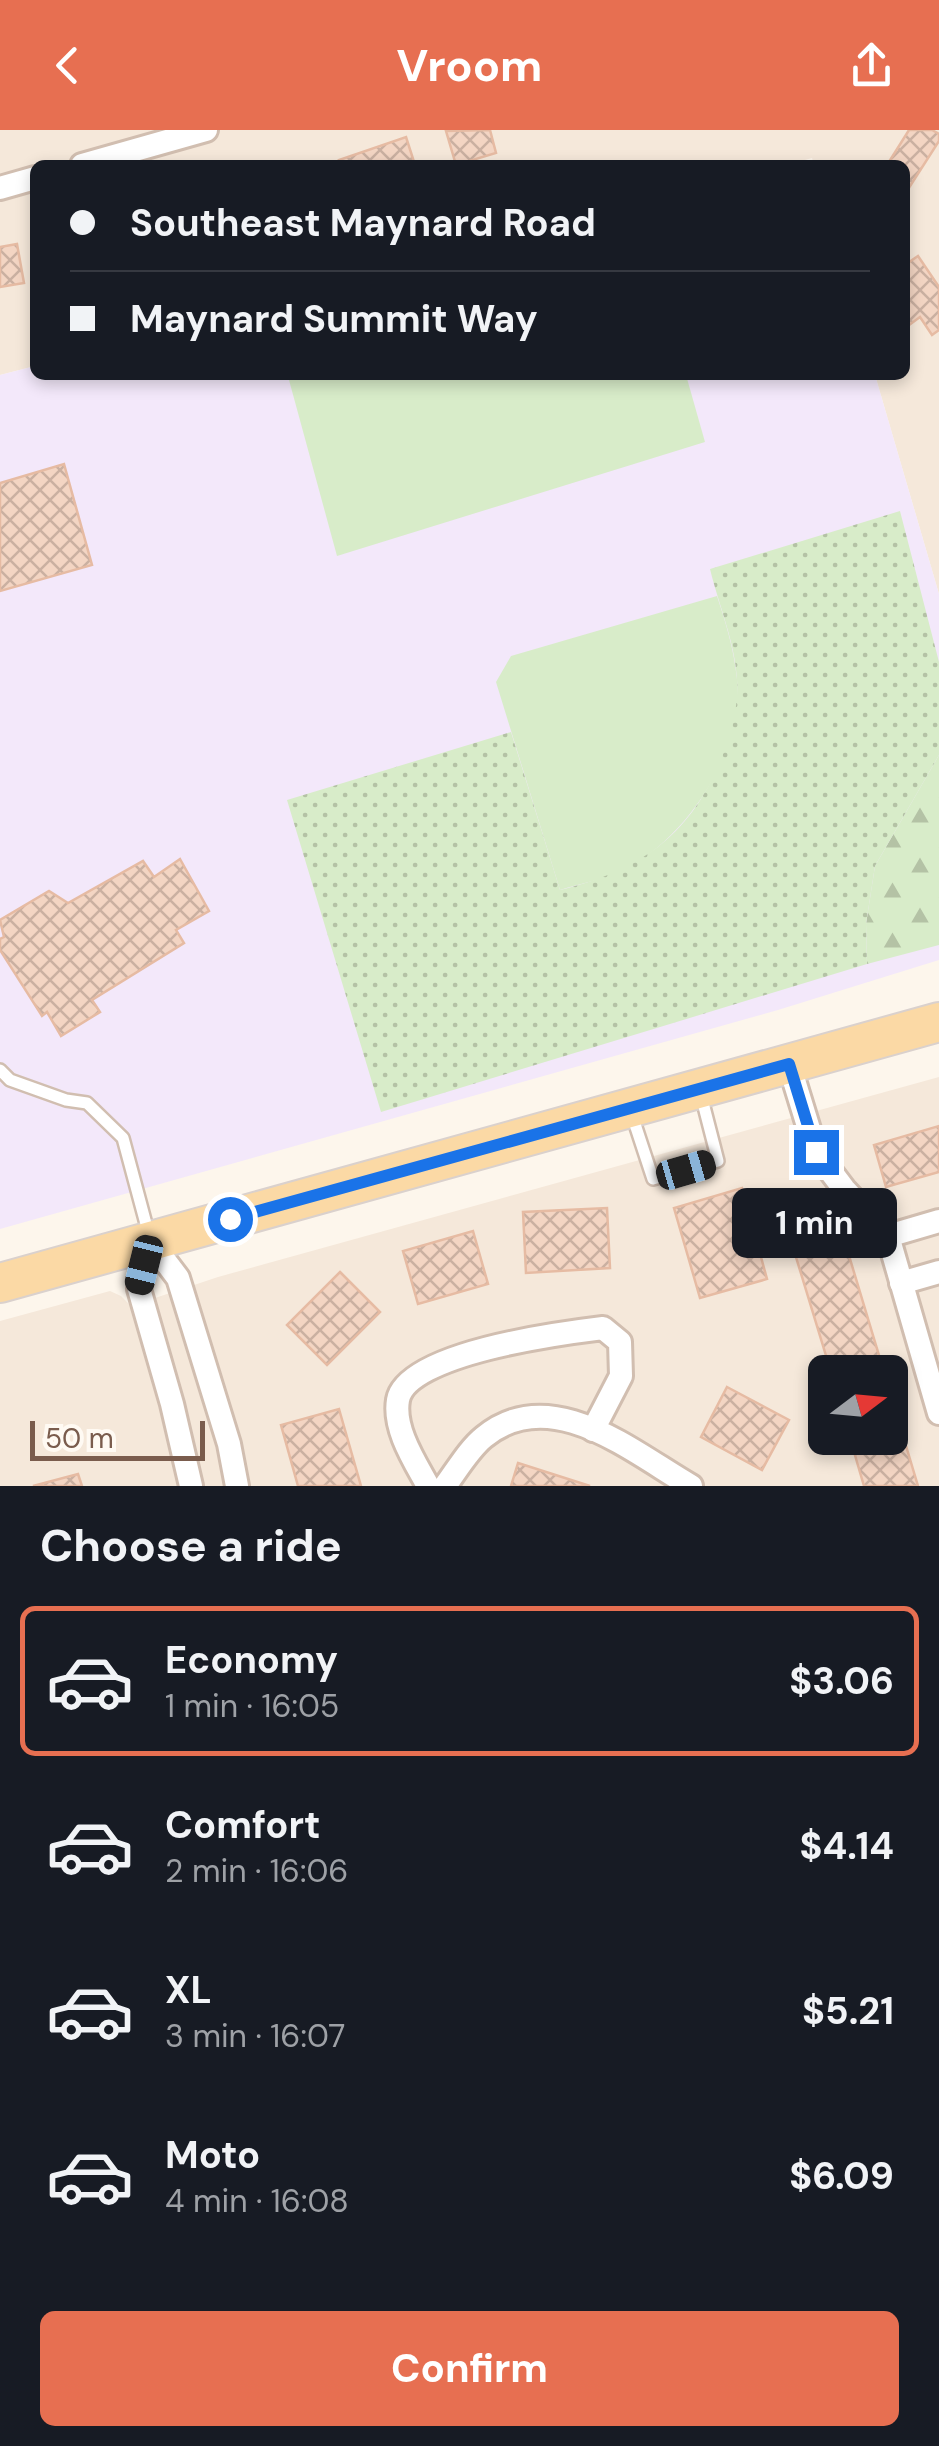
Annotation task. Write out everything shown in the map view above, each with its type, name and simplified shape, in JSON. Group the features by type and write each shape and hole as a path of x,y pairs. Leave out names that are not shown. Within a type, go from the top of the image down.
{"main road":[{"path":"0,1283 939,1022"}],"street":[{"path":"100,160 206,130"},
{"path":"0,188 30,179"},
{"path":"789,1064 816,1152 888,1236 939,1414"},
{"path":"888,1236 939,1222"},
{"path":"150,1241 138,1290 172,1404 191,1486"},
{"path":"150,1241 178,1278 229,1444 237,1486"},
{"path":"902,1282 939,1272"},
{"path":"428,1486 399,1421 398,1397 410,1378 444,1363 548,1334 603,1328 620,1342 620,1376 593,1430"},
{"path":"445,1486 482,1438 513,1421 548,1416 572,1420 593,1430 691,1486"}],"lane":[{"path":"0,1070 10,1080 87,1103 123,1138 150,1241"},
{"path":"630,1108 653,1179 718,1161 699,1089"}],"shaded area":[{"path":"0,130 939,130 939,594 876,380 910,380 910,160 30,160 30,367 0,375"},
{"path":"30,367 30,380 876,380 939,594 939,960 778,1010 0,1229 0,375"},
{"path":"939,1077 939,1486 0,1486 0,1321 110,1291 131,1306 218,1277"}],"green space":[{"path":"289,380 687,380 705,442 337,556"},
{"path":"900,511 939,662 939,755 875,866 866,924 867,964 381,1112 287,800 511,732 560,890 613,873 676,831 707,789 727,743 737,701 736,666 710,569"},
{"path":"717,596 737,679 737,707 720,765 687,817 643,858 612,875 560,890 496,682 511,656"},
{"path":"939,755 939,945 867,964 866,924 875,866"}],"building":[{"path":"490,130 496,153 473,160 455,160 446,131"},
{"path":"909,130 932,130 939,134 939,141 910,186 910,160 890,160"},
{"path":"406,137 413,160 339,160"},
{"path":"17,244 24,283 0,287 0,247"},
{"path":"918,256 939,287 939,330 932,335 920,317 910,324 910,262"},
{"path":"64,464 92,565 0,591 0,483"},
{"path":"180,859 209,911 176,930 184,943 92,1000 100,1012 61,1036 47,1012 42,1016 0,950 0,939 4,937 0,920 49,891 68,903 143,861 154,877"},
{"path":"939,1126 939,1172 886,1187 874,1145"},
{"path":"742,1188 767,1279 700,1298 674,1208"},
{"path":"607,1208 610,1268 526,1273 523,1212"},
{"path":"841,1229 879,1355 826,1355 792,1244"},
{"path":"473,1231 488,1284 418,1304 403,1251"},
{"path":"340,1272 380,1312 327,1365 287,1325"},
{"path":"727,1387 789,1420 762,1470 701,1437"},
{"path":"339,1409 361,1486 298,1486 281,1425"},
{"path":"908,1452 918,1486 864,1486 855,1455"},
{"path":"518,1463 590,1486 511,1486"},
{"path":"78,1474 82,1486 33,1486"}],"route":[{"path":"230,1219 789,1064 816,1152"}]}
